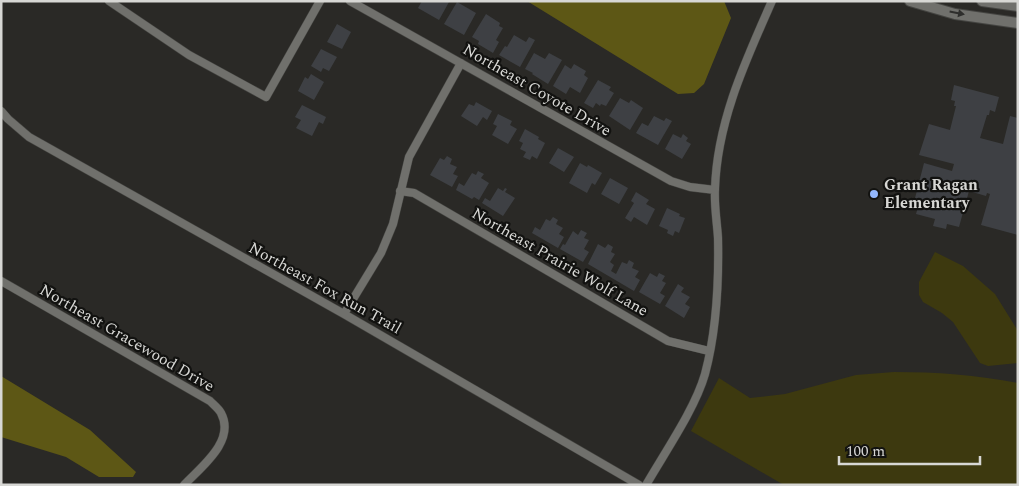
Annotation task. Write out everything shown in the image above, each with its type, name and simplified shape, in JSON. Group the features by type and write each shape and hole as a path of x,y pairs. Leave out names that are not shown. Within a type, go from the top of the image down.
{"street":[{"path":"109,1 190,55 266,97 320,1"},
{"name":"Northeast Coyote Drive","path":"350,1 671,181 690,187 715,190"},
{"path":"646,485 697,394 704,374 717,310 715,190 722,132 734,90 772,1"},
{"path":"910,1 955,14 1018,23"},
{"path":"982,1 1018,6"},
{"path":"344,314 381,253 393,224 409,157 461,63"},
{"name":"Northeast Fox Run Trail","path":"1,111 29,137 344,314 639,485"},
{"name":"Northeast Prairie Wolf Lane","path":"400,191 414,194 668,340 709,351"},
{"name":"Northeast Gracewood Drive","path":"1,281 210,402 221,412 225,430 219,447 184,485"}],"shaded area":[{"path":"527,1 724,1 731,18 704,84 694,93 678,94"},
{"path":"935,252 963,266 995,294 1018,331 1018,363 988,366 980,363 953,322 923,302 919,295 919,282"},
{"path":"894,372 956,374 1018,383 1018,485 784,485 691,431 719,378 750,398 785,394 856,375"},
{"path":"1,376 90,430 136,472 133,477 99,477 66,457 1,437"}],"building":[{"path":"422,1 449,2 439,20 418,8"},
{"path":"457,2 476,13 464,35 444,24"},
{"path":"486,14 500,23 499,26 503,28 496,40 499,42 493,53 478,44 479,41 472,37"},
{"path":"337,24 351,32 342,49 327,42"},
{"path":"514,35 526,42 529,37 535,40 520,67 499,55 505,46 507,47"},
{"path":"321,49 337,57 329,71 323,68 321,72 311,66"},
{"path":"534,53 545,59 549,53 562,60 548,84 525,69"},
{"path":"574,64 586,71 584,75 588,78 580,93 570,87 566,94 553,86 565,65 571,69"},
{"path":"311,74 324,82 314,100 298,91 305,77 308,79"},
{"path":"598,80 611,87 609,90 614,93 606,106 601,104 600,106 596,103 593,108 584,103"},
{"path":"954,85 999,97 995,112 990,110 989,115 987,115 980,138 1003,144 1010,116 1018,118 1018,235 981,225 990,194 987,193 986,196 969,191 959,227 947,224 946,229 933,226 935,219 916,214 918,207 913,206 924,163 952,171 954,164 919,155 929,124 950,130 956,106 954,106 955,101 951,100"},
{"path":"620,98 629,103 631,100 643,108 630,130 609,116"},
{"path":"476,102 492,111 487,120 483,117 477,126 461,116 469,104 474,106"},
{"path":"302,105 326,117 323,124 319,122 312,136 296,128 301,120 295,117"},
{"path":"498,114 512,121 510,125 517,129 508,144 492,135 497,126 493,124"},
{"path":"654,116 664,121 666,118 672,121 658,145 636,133 642,123 648,126"},
{"path":"525,129 545,143 537,159 532,156 530,160 523,157 526,152 520,149 523,143 519,141"},
{"path":"673,134 681,138 683,134 688,138 686,141 691,144 682,159 665,149"},
{"path":"558,148 574,157 564,172 549,163"},
{"path":"447,156 452,159 450,164 457,167 453,174 458,176 452,187 430,175 440,158 444,160"},
{"path":"580,163 602,173 595,185 592,183 587,193 569,183"},
{"path":"478,171 484,174 481,178 489,183 479,200 474,197 472,199 456,190 459,183 464,186 472,173 476,175"},
{"path":"610,178 628,188 619,204 601,194"},
{"path":"498,188 503,191 505,188 507,189 505,192 515,198 503,216 482,203 485,198 490,201"},
{"path":"636,192 649,200 646,204 655,209 647,225 634,217 631,222 625,218 634,203 631,201"},
{"path":"667,208 685,218 679,233 675,231 673,236 667,233 668,230 659,226"},
{"path":"553,217 558,220 556,224 563,228 559,234 564,237 558,248 532,233 535,227 540,230 546,219 550,221"},
{"path":"581,230 587,233 584,238 589,240 584,249 589,252 583,262 560,249 563,244 565,245 573,231 578,235"},
{"path":"598,244 605,248 608,244 613,247 611,252 615,254 610,262 614,265 611,271 616,274 622,262 627,264 629,260 634,263 632,268 639,271 635,277 640,280 634,291 588,264"},
{"path":"650,273 657,277 659,273 665,276 662,281 666,283 660,293 665,296 660,304 639,292"},
{"path":"678,284 684,288 681,292 690,297 685,304 690,307 684,318 665,306"}],"place":[{"name":"Grant Ragan Elementary","path":"874,194"}]}
